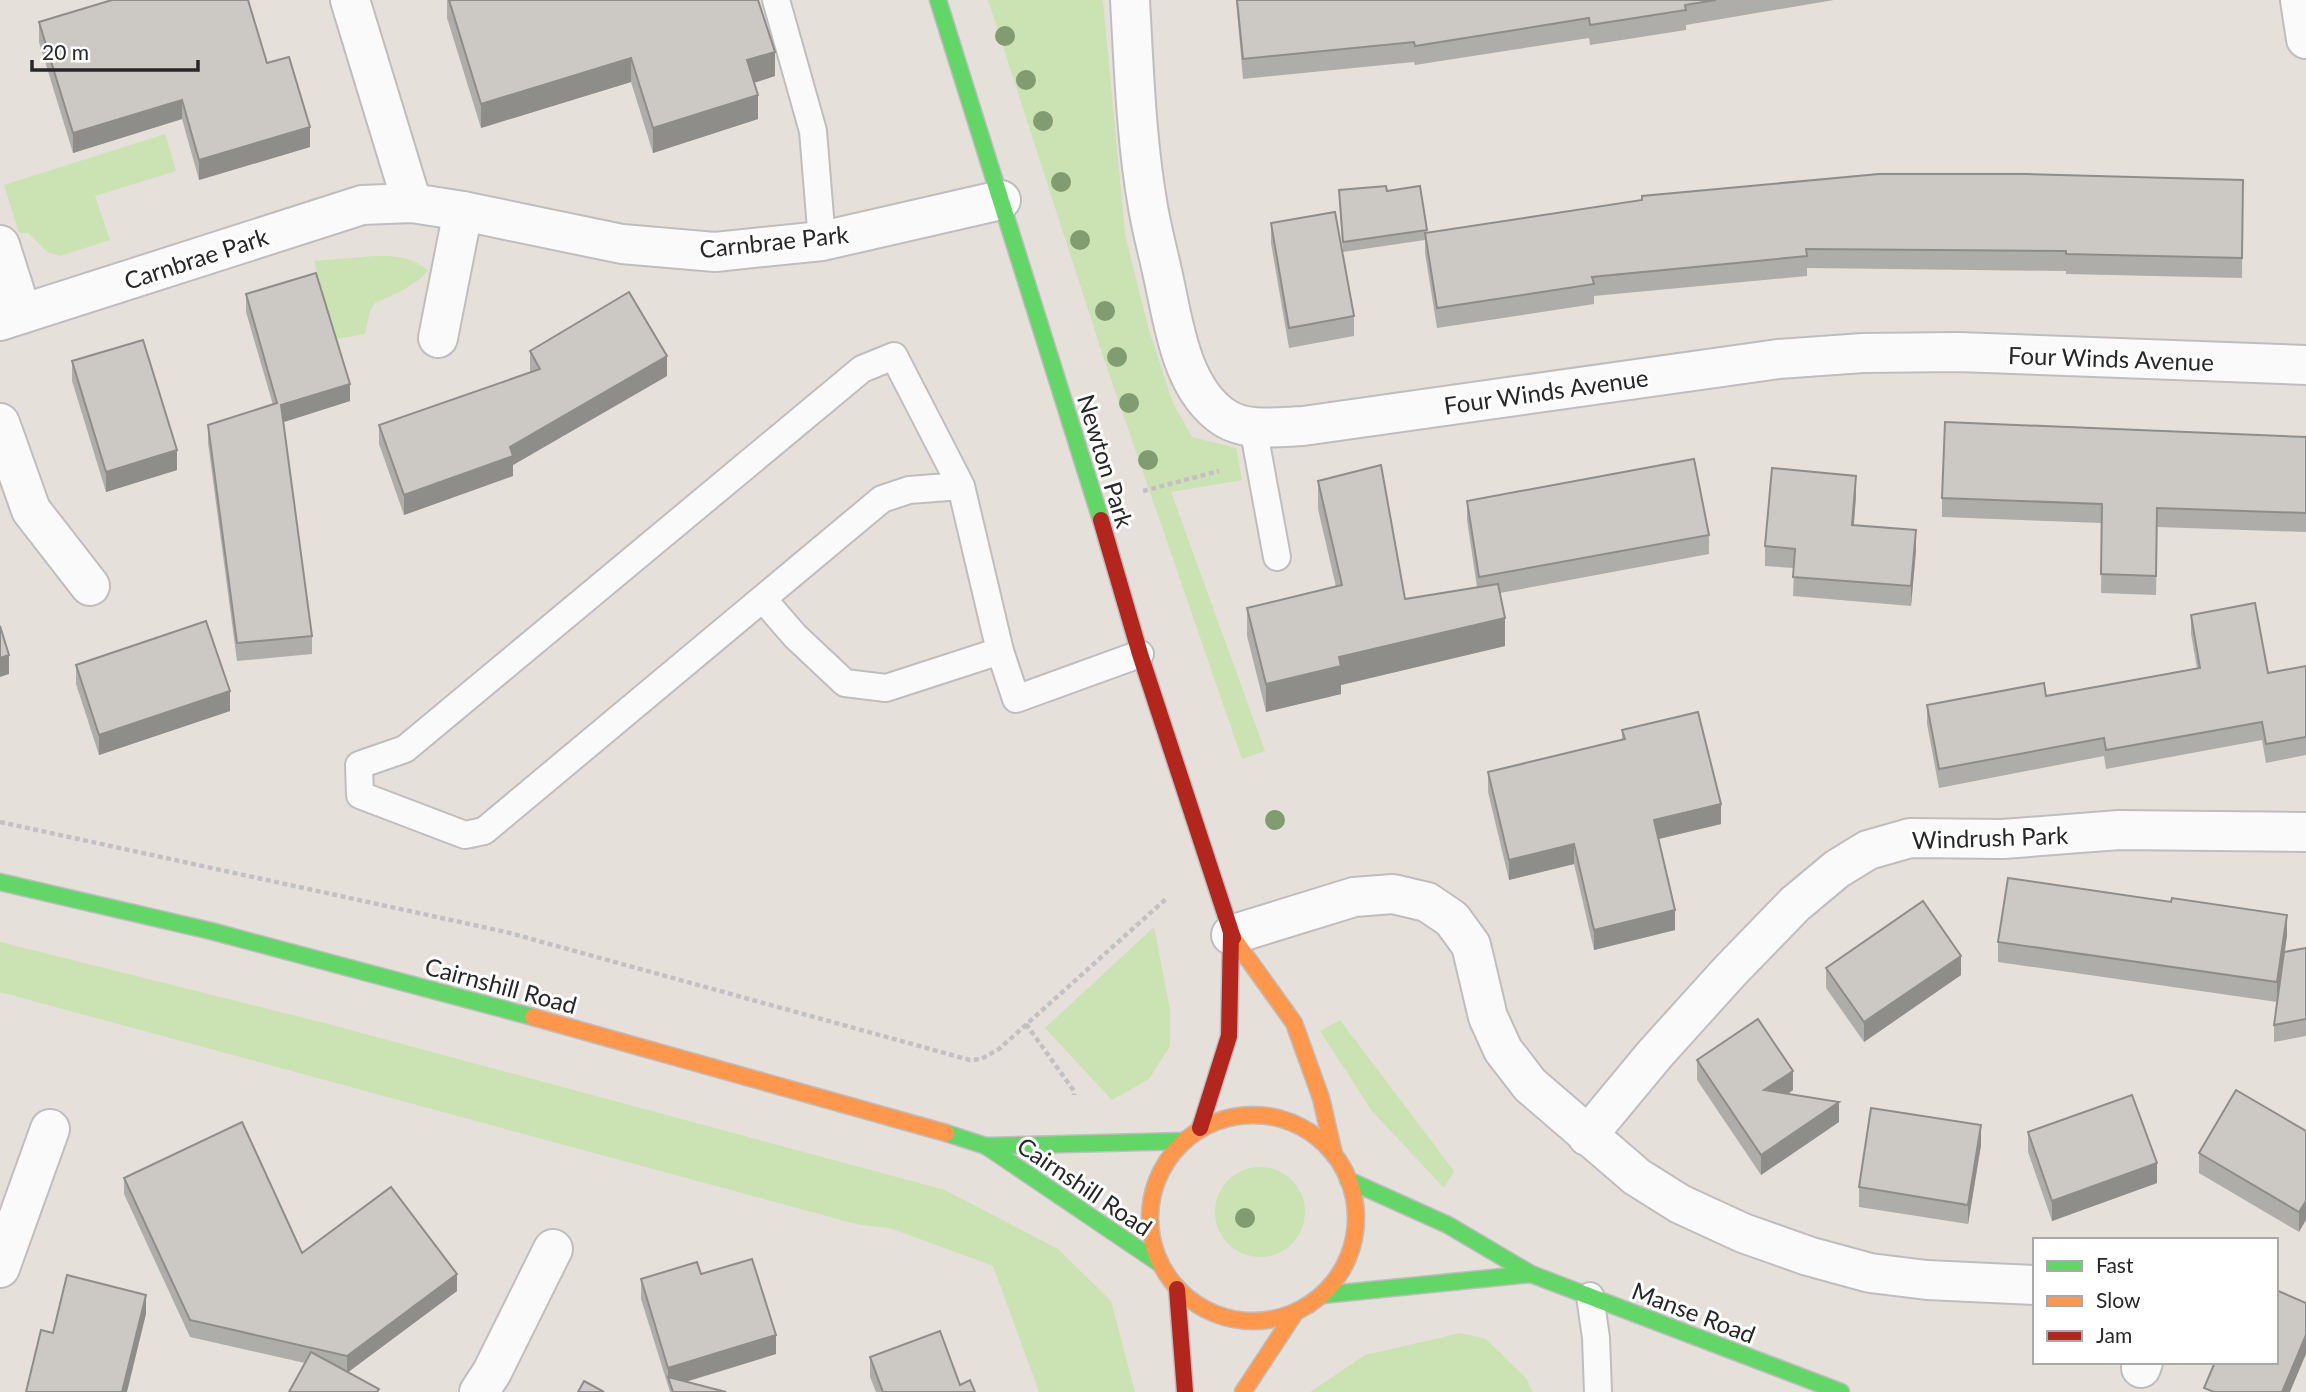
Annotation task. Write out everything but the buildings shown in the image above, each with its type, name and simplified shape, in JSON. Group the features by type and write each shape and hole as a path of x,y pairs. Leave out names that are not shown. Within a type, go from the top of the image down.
{"street":[{"path":"350,0 412,203"},
{"name":"Newton Park","path":"938,0 1206,862 1231,934 1294,1023 1321,1098 1334,1154"},
{"name":"Four Winds Avenue","path":"1130,0 1135,101 1148,205 1173,322 1190,375 1208,404 1227,419 1253,427 1303,426 1738,364 1863,353 1958,352 2306,365"},
{"path":"2300,0 2306,40"},
{"name":"Carnbrae Park","path":"0,245 11,317 362,205 412,203 622,244 715,252 821,241 1001,200"},
{"path":"438,338 463,211"},
{"path":"0,423 32,510 90,586"},
{"name":"Windrush Park","path":"1587,1136 1664,1043 1796,904 1838,869 1868,850 1910,838 2003,839 2119,830 2306,832"},
{"name":"Cairnshill Road","path":"0,881 211,931 548,1021 913,1122 986,1146 1159,1263"},
{"path":"1231,934 1354,897 1393,894 1427,902 1452,919 1471,945 1488,1017 1503,1050 1530,1085 1637,1177 1680,1204 1743,1233 1808,1256 1870,1273 1916,1279 2033,1284"},
{"name":"Newton Park","path":"1200,1128 1229,1036 1231,934"},
{"path":"1257,1115 1286,1120 1313,1134 1334,1154 1349,1180 1356,1210 1354,1241 1342,1270 1322,1295 1295,1313 1265,1321 1232,1320 1202,1309 1177,1289 1159,1263 1150,1231 1151,1198 1163,1167 1184,1140 1200,1128 1228,1118 1257,1115"},
{"path":"0,1268 50,1129"},
{"name":"Cairnshill Road","path":"986,1146 1184,1140"},
{"name":"Manse Road","path":"1349,1180 1448,1225 1531,1275 1841,1392"},
{"path":"479,1392 492,1372 553,1249"},
{"name":"Manse Road","path":"1322,1295 1531,1275"},
{"path":"1177,1289 1185,1392"},
{"path":"1242,1392 1295,1313"}],"lane":[{"path":"776,0 813,131 821,241"},
{"path":"961,486 909,490 882,499 484,831 465,835 360,795 359,765 405,749 862,369 894,356 961,486 1000,651 1016,699 1140,654"},
{"path":"1253,427 1277,557"},
{"path":"763,599 795,636 845,683 886,688 1000,651"},
{"path":"1590,1296 1596,1338 1598,1392"}],"path":[{"path":"1140,492 1226,469 1253,427"},
{"path":"0,822 506,932 970,1060 981,1059 999,1049 1206,862"},
{"path":"1026,1024 1074,1091 1073,1101"}],"green space":[{"path":"988,0 1103,0 1125,234 1148,327 1173,403 1192,437 1236,448 1242,480 1171,492 1265,751 1242,759 1103,356"},
{"path":"165,134 176,171 95,196 110,240 60,256 47,252 28,233 19,233 4,185"},
{"path":"374,256 402,258 428,270 403,290 375,303 370,311 365,334 335,339 314,261"},
{"path":"1154,927 1170,1010 1170,1046 1149,1079 1112,1100 1045,1028"},
{"path":"0,942 332,1025 945,1190 1058,1249 1111,1301 1135,1392 1039,1392 993,1266 890,1228 860,1225 0,992"},
{"path":"1340,1020 1454,1171 1444,1188 1372,1111 1320,1031"},
{"path":"1260,1167 1285,1175 1297,1187 1305,1212 1297,1237 1285,1249 1260,1257 1235,1249 1223,1237 1215,1212 1223,1187 1235,1175"},
{"path":"1461,1333 1486,1339 1527,1379 1532,1392 1310,1392 1365,1355"}],"traffic: fast":[{"path":"938,0 1101,520"},
{"path":"0,882 211,931 533,1017"},
{"path":"946,1133 986,1146 1159,1263"},
{"path":"986,1146 1184,1141"},
{"path":"1348,1180 1448,1225 1531,1274 1841,1392"},
{"path":"1322,1295 1531,1274"}],"traffic: slow":[{"path":"1233,938 1294,1023 1321,1098 1334,1154"},
{"path":"533,1017 946,1133"},
{"path":"1253,1115 1292,1123 1326,1145 1348,1179 1356,1218 1348,1257 1326,1291 1292,1313 1253,1321 1214,1313 1180,1291 1158,1257 1150,1218 1158,1179 1180,1145 1214,1123 1253,1115"},
{"path":"1243,1392 1295,1313"}],"traffic: jam":[{"path":"1101,520 1140,654 1233,938"},
{"path":"1200,1128 1229,1036 1231,935"},
{"path":"1177,1289 1185,1392"}]}
